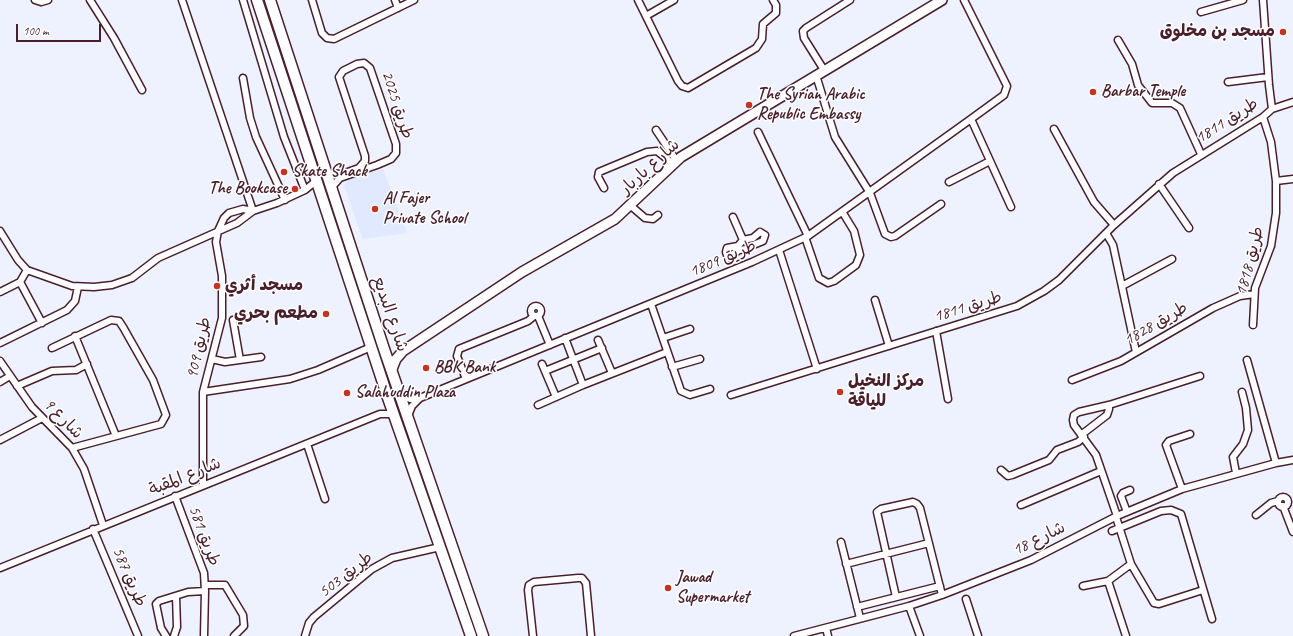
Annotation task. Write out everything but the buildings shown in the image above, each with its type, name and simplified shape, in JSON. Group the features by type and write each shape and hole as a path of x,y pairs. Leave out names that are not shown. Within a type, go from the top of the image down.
{"main road":[{"name":"شارع البديع","path":"257,0 387,395 471,636"},
{"name":"شارع البديع","path":"270,0 384,349 483,636"},
{"path":"409,457 420,453"}],"street":[{"path":"35,0 41,2 48,0"},
{"path":"90,0 114,38 142,90"},
{"path":"182,0 253,211"},
{"path":"243,0 278,119 305,190"},
{"path":"312,0 322,33 331,39 338,38 414,0"},
{"path":"395,0 398,8"},
{"path":"638,0 680,84 688,88 756,48 762,39 763,24 776,13 777,9 774,1"},
{"path":"646,16 674,0"},
{"path":"835,0 839,7"},
{"path":"850,0 806,28 803,34 820,73 838,143 870,193 884,232 891,237 895,236 941,204"},
{"name":"شارع باربار","path":"392,369 396,359 403,351 522,272 615,219 631,206 674,162 942,0"},
{"name":"طريق 1809","path":"401,396 420,398 651,304 752,262 807,237 843,213 1004,95 1007,86 964,0"},
{"path":"1201,12 1243,0"},
{"path":"1263,0 1268,77 1272,109"},
{"path":"1118,40 1130,60 1138,85 1152,103 1172,103 1180,108 1201,154"},
{"name":"طريق 2025","path":"331,188 340,178 393,157 397,147 370,68 362,63 342,71 339,77 365,156"},
{"path":"1228,82 1268,77"},
{"path":"243,78 249,111 256,137 285,200"},
{"name":"طريق 1811","path":"731,395 1017,306 1044,291 1058,280 1159,184 1201,154 1263,117 1272,109 1293,102"},
{"name":"طريق 1818","path":"1252,325 1254,294 1273,235 1276,181 1271,142 1263,117"},
{"path":"971,120 1011,207"},
{"path":"1054,129 1094,202 1114,226"},
{"path":"656,130 674,162"},
{"path":"758,132 807,237 819,278 828,283 834,281 856,265 860,255 854,231 843,213"},
{"path":"604,188 598,178 599,172 647,152 657,151 674,162"},
{"path":"326,173 339,174 359,168 364,163 365,156"},
{"path":"365,156 376,165"},
{"path":"949,182 990,161"},
{"path":"1276,181 1293,179"},
{"path":"0,231 3,241 27,270 78,287 102,286 122,282 132,278 158,258 243,220 253,211 285,200 305,190 316,181"},
{"path":"1159,184 1189,228"},
{"path":"631,206 645,218 653,219 658,215"},
{"name":"طريق 909","path":"203,485 203,392 222,318 222,276 216,242 218,230 224,218 229,213 242,209 253,211"},
{"path":"733,217 743,240"},
{"path":"1106,233 1113,245 1136,352"},
{"path":"743,240 753,241 747,249"},
{"path":"728,258 738,248 743,240"},
{"path":"731,264 726,252 727,248 747,249"},
{"path":"747,249 752,262"},
{"path":"779,250 818,369"},
{"path":"1122,286 1172,259"},
{"path":"0,292 20,282 27,270"},
{"path":"20,282 42,323"},
{"path":"0,343 42,323 71,306 77,296 78,287"},
{"name":"طريق 1828","path":"1072,380 1113,365 1213,308 1240,296 1254,294"},
{"path":"875,300 889,346"},
{"path":"651,304 680,389 685,394 692,395 710,389"},
{"path":"466,379 457,356 459,349 528,321 536,316 550,345"},
{"path":"52,348 111,320 118,321 124,327 159,395 166,415 161,424 72,448"},
{"path":"233,320 240,360"},
{"path":"662,338 690,329"},
{"path":"936,331 948,398"},
{"path":"75,336 116,436"},
{"path":"565,338 583,385"},
{"path":"598,340 612,373"},
{"path":"203,392 290,379 318,370 371,347"},
{"path":"545,371 602,348"},
{"path":"384,349 403,351"},
{"path":"538,405 612,373 667,352"},
{"path":"212,359 225,362 261,357"},
{"path":"672,367 700,359"},
{"path":"1247,360 1276,463"},
{"name":"شارع 9","path":"0,361 42,418 72,448 84,469 103,525"},
{"path":"17,386 52,371 76,370 86,364"},
{"path":"542,364 556,397"},
{"path":"0,382 10,376"},
{"path":"1200,376 1109,405 1079,412 1074,415 1073,423 1094,450 1131,564 1154,603 1203,590"},
{"path":"1236,473 1233,457 1243,444 1248,430 1246,408 1242,392"},
{"path":"380,414 384,407 387,395"},
{"path":"408,416 412,406 420,398"},
{"path":"1001,470 1008,476 1012,476 1049,460 1057,450 1078,442 1107,415 1110,409 1109,405"},
{"name":"شارع المقبة","path":"0,568 93,529 380,414 395,416"},
{"path":"0,440 42,418"},
{"path":"1182,489 1166,445 1169,441 1190,434"},
{"path":"307,444 325,499"},
{"name":"شارع 18","path":"794,636 942,596 1031,560 1116,516 1182,489 1236,473 1293,460"},
{"path":"1021,505 1101,471"},
{"path":"1126,512 1121,496 1123,493 1130,490"},
{"name":"طريق 581","path":"175,496 204,573 204,636"},
{"path":"1256,515 1271,503 1278,501 1281,497 1290,499 1287,504 1283,506"},
{"path":"1278,501 1280,506 1283,506 1293,532"},
{"path":"896,597 876,514 881,509 913,502 918,504 942,596"},
{"path":"1112,530 1162,511 1171,510 1181,514 1212,619"},
{"name":"طريق 587","path":"93,529 138,636"},
{"path":"841,542 860,618"},
{"path":"846,564 929,543"},
{"name":"طريق 503","path":"305,636 309,623 314,617 372,569 392,558 440,547"},
{"path":"1083,586 1108,581 1131,564"},
{"path":"533,636 528,590 529,585 534,582 582,578 586,583 591,636"},
{"path":"1108,581 1126,636"},
{"name":"طريق 581","path":"205,588 225,585 243,615 244,626 234,636"},
{"path":"857,607 940,586"},
{"path":"166,636 160,628 156,604 191,591 205,588"},
{"path":"174,636 177,627 176,596"},
{"path":"966,599 978,636"},
{"path":"909,606 920,636"},
{"path":"826,628 828,636"}],"shaded area":[{"name":"Al Fajer Private School","path":"383,169 407,233 363,239 344,186 346,181"}],"place":[{"name":"مسجد بن مخلوق","path":"1283,32"},
{"name":"Barbar Temple","path":"1093,92"},
{"name":"The Syrian Arabic Republic Embassy","path":"749,105"},
{"name":"Skate Shack","path":"284,172"},
{"name":"The Bookcase","path":"295,189"},
{"name":"Al Fajer Private School","path":"375,209"},
{"name":"مسجد أثري","path":"217,286"},
{"name":"مطعم بحري","path":"326,314"},
{"name":"BBK Bank","path":"426,368"},
{"name":"مركز النخيل للياقة","path":"840,392"},
{"name":"Salahuddin Plaza","path":"347,393"},
{"name":"Jawad Supermarket","path":"668,588"}]}
